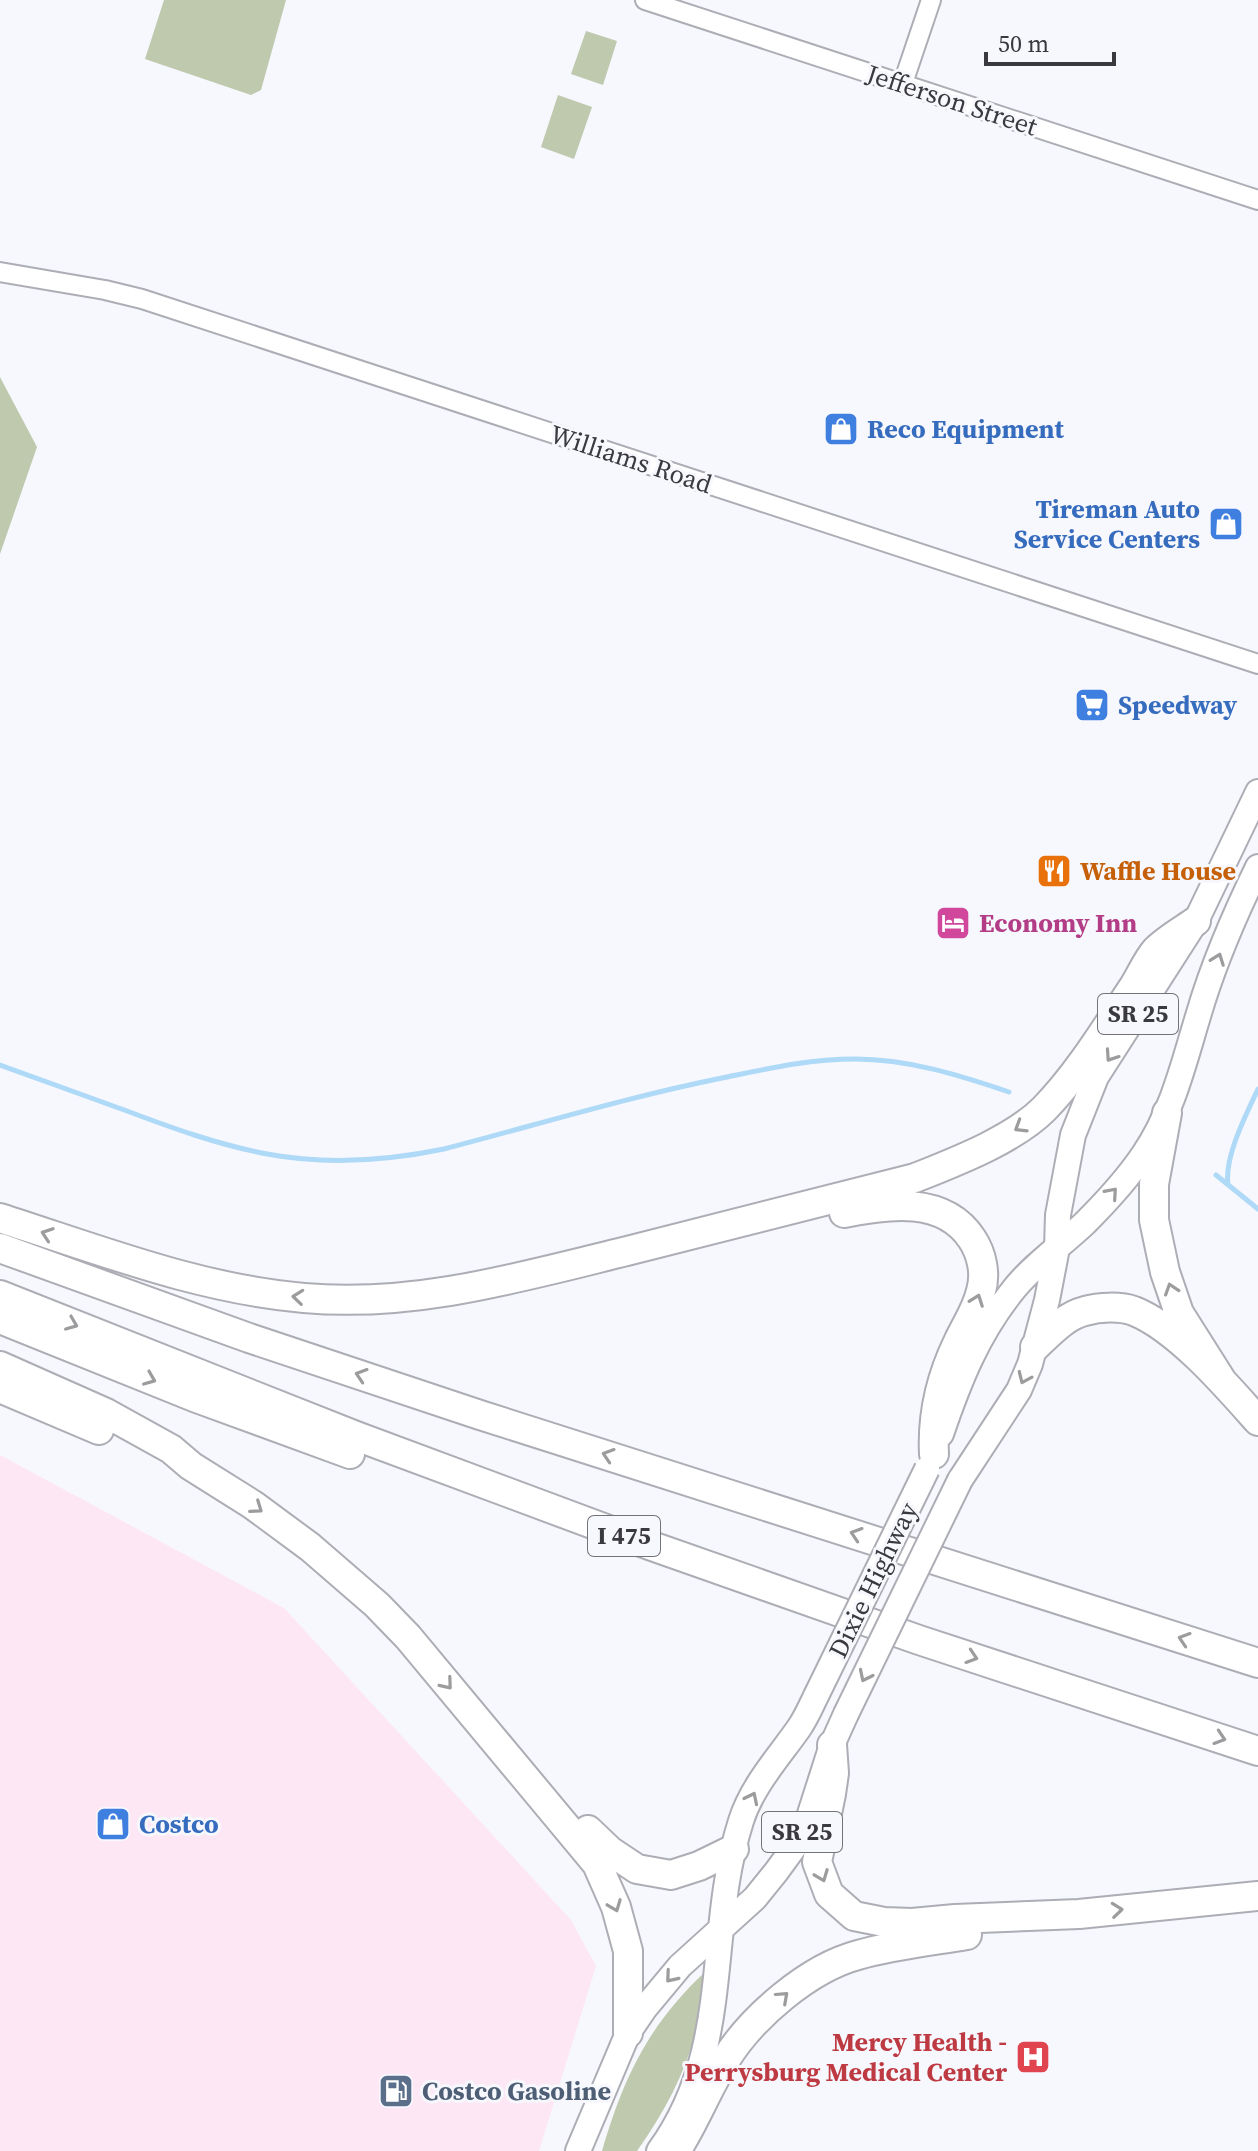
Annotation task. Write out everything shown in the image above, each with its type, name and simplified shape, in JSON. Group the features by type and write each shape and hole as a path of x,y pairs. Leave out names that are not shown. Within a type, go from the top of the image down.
{"highway":[{"path":"0,1218 128,1261 203,1282 305,1298 356,1300 408,1297 535,1274 915,1178 960,1161 1027,1124 1043,1110 1074,1074 1156,950 1196,921"},
{"path":"1167,1113 1154,1184 1154,1220 1165,1272 1179,1313 1222,1381"},
{"path":"459,1290 509,1287 571,1277 866,1208 895,1205 943,1213 964,1226 979,1249 983,1273 981,1292 946,1370 935,1417 930,1462"},
{"path":"0,1248 249,1338 480,1415 1258,1663"},
{"name":"I 475","path":"0,1295 356,1436 649,1545 919,1640 1258,1751"},
{"path":"1035,1347 1061,1323 1083,1311 1130,1309 1148,1318 1181,1343 1222,1381 1258,1421"},
{"path":"0,1319 194,1397 496,1507 919,1640"},
{"path":"0,1366 106,1413 171,1449 191,1466 287,1530 377,1605 408,1637 597,1864 624,1929 628,1951 628,2033"},
{"path":"0,1388 191,1466"},
{"path":"488,1731 610,1851 637,1869 671,1875 734,1849"},
{"path":"832,1745 834,1773 817,1862 829,1894 854,1916 912,1923 1079,1914 1258,1896"},
{"path":"676,2151 724,2062 742,2036 803,1980 856,1955 1079,1914"}],"main road":[{"name":"Dixie Highway","path":"578,2151 628,2033 645,2008 680,1966 755,1898 795,1846 808,1820 832,1745 960,1480 1019,1390 1035,1347 1057,1248 1058,1215 1073,1135 1096,1077 1196,921 1258,792"},
{"name":"Dixie Highway","path":"659,2151 680,2119 696,2084 708,2037 721,1928 742,1818 756,1789 800,1726 816,1696 930,1462 969,1359 992,1319 1013,1289 1113,1192 1144,1154 1167,1113 1231,923 1258,867"}],"street":[{"name":"Jefferson Street","path":"645,0 1258,200"},
{"path":"903,83 931,0"},
{"name":"Williams Road","path":"0,272 142,299 1258,664"}],"shaded area":[{"path":"0,1455 284,1608 571,1920 596,1966 539,2151 0,2151"}],"green space":[{"path":"164,0 286,0 261,90 251,95 145,59"},
{"path":"586,31 617,41 603,85 571,74"},
{"path":"558,95 592,107 574,159 541,147"},
{"path":"0,377 37,447 0,554"},
{"path":"707,1970 693,2043 664,2108 637,2151 602,2151 620,2099 641,2053 669,2011"}],"waterway":[{"path":"0,1065 213,1141 267,1154 311,1160 378,1159 444,1149 617,1102 771,1068 821,1061 855,1059 914,1065 1009,1092"},
{"path":"1228,1185 1233,1149 1258,1089"},
{"path":"1216,1175 1258,1209"}],"place":[{"name":"Reco Equipment","path":"841,429"},
{"name":"Tireman Auto Service Centers","path":"1226,524"},
{"name":"Speedway","path":"1092,705"},
{"name":"Waffle House","path":"1054,871"},
{"name":"Economy Inn","path":"953,923"},
{"name":"Costco","path":"113,1824"},
{"name":"Mercy Health - Perrysburg Medical Center","path":"1033,2057"},
{"name":"Costco Gasoline","path":"396,2091"}]}
